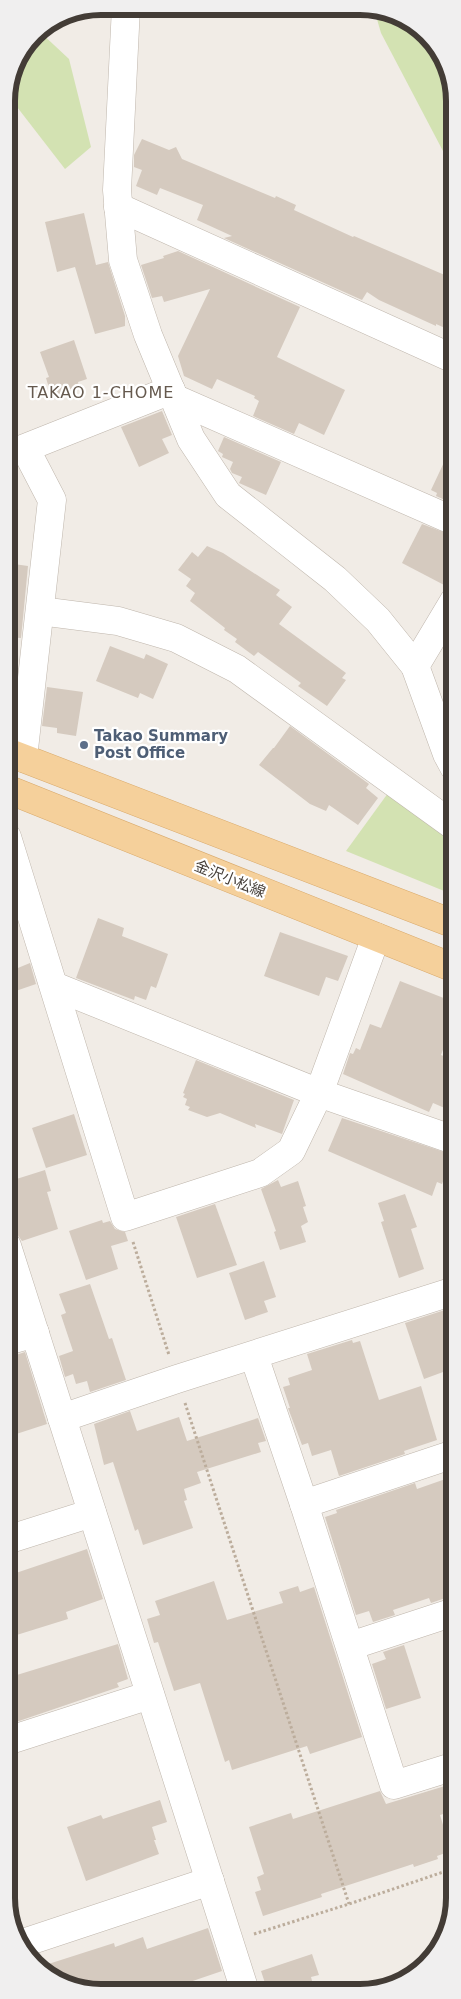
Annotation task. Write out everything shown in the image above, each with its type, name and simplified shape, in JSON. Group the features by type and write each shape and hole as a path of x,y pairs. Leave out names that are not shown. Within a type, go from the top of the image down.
{"main road":[{"path":"15,755 446,921"},
{"name":"金沢小松線","path":"15,792 446,965"}],"street":[{"path":"126,15 117,190 123,260 148,335 192,439 228,495 255,514 335,579 378,620 415,666 446,739"},
{"path":"118,207 446,355"},
{"path":"15,755 40,612 52,500 25,448 173,394 446,517"},
{"path":"40,612 118,621 185,642 237,669 446,820"},
{"path":"415,666 446,614"},
{"path":"15,862 125,1217 260,1173 291,1151 319,1093 376,937"},
{"path":"54,986 319,1093 446,1137"},
{"path":"15,1271 242,1984"},
{"path":"62,1418 446,1293"},
{"path":"15,1339 35,1333"},
{"path":"254,1356 304,1504 394,1785 446,1769"},
{"path":"304,1504 446,1457"},
{"path":"15,1537 92,1513"},
{"path":"350,1646 446,1615"},
{"path":"15,1738 150,1694"},
{"path":"28,1942 210,1882"}],"path":[{"path":"125,1217 349,1904"},
{"path":"229,1942 446,1871"}],"green space":[{"path":"376,17 403,27 417,36 425,44 437,63 445,90 446,157 381,33"},
{"path":"44,36 69,59 91,147 65,169 15,104 18,79 24,63"},
{"path":"391,789 446,831 446,892 346,851"}],"building":[{"path":"142,139 169,150 176,147 182,159 275,198 276,196 296,205 294,210 446,276 446,328 436,324 436,326 379,300 367,292 362,300 224,238 232,236 197,220 203,205 160,188 157,195 136,186 142,170 134,167 134,155"},
{"path":"84,213 96,265 108,262 125,316 125,326 95,334 75,267 57,272 45,222"},
{"path":"178,251 300,307 277,357 345,390 324,435 299,423 294,434 253,416 259,401 254,398 255,396 217,379 212,389 184,376 178,356 210,289 164,302 162,296 152,298 141,265 164,258 163,256"},
{"path":"74,340 87,379 78,382 79,386 70,389 71,392 52,398 46,378 49,377 40,352"},
{"path":"162,411 172,435 162,439 169,453 139,467 121,427"},
{"path":"224,437 281,462 266,495 239,483 242,477 232,473 230,469 233,462 222,457 223,454 218,451"},
{"path":"446,458 446,500 436,496 437,493 431,490"},
{"path":"422,524 446,533 446,586 402,563"},
{"path":"207,546 223,553 280,590 276,595 292,607 279,624 346,673 342,678 346,680 327,706 298,686 301,683 258,652 254,656 235,642 237,639 224,630 225,628 190,601 195,593 186,586 191,579 178,570 192,552 198,557"},
{"path":"15,564 28,566 21,638 15,638"},
{"path":"110,646 144,659 146,654 168,664 153,699 140,693 138,698 96,681"},
{"path":"47,687 83,692 76,736 57,733 57,728 42,726"},
{"path":"290,726 369,784 366,788 378,798 358,825 329,805 326,811 310,804 259,765"},
{"path":"98,918 124,928 122,936 168,954 156,988 151,986 146,1000 135,996 134,1000 76,978"},
{"path":"280,932 348,956 338,981 326,977 319,996 264,976"},
{"path":"30,963 36,984 15,991 15,969"},
{"path":"400,981 446,999 446,1042 441,1055 446,1057 446,1109 433,1103 429,1112 343,1074 350,1053 353,1054 356,1048 360,1050 370,1024 381,1028"},
{"path":"196,1060 294,1100 282,1134 255,1124 256,1128 220,1113 207,1117 188,1110 190,1107 185,1105 187,1099 183,1097 185,1094 183,1093"},
{"path":"74,1114 87,1155 46,1168 32,1128"},
{"path":"342,1118 446,1153 446,1173 442,1184 437,1182 432,1196 328,1151"},
{"path":"45,1170 51,1191 47,1192 58,1229 22,1241 15,1233 15,1179"},
{"path":"278,1180 281,1187 298,1181 306,1206 303,1207 308,1222 301,1226 306,1242 280,1250 274,1232 276,1231 261,1189"},
{"path":"405,1194 417,1227 411,1229 424,1269 399,1278 381,1222 384,1221 378,1203"},
{"path":"215,1204 237,1265 197,1278 176,1217"},
{"path":"102,1220 103,1223 110,1221 115,1229 125,1232 128,1241 111,1246 118,1269 86,1280 69,1231"},
{"path":"264,1261 276,1297 264,1301 268,1312 245,1320 229,1273"},
{"path":"90,1284 109,1339 112,1338 126,1380 90,1392 87,1381 76,1384 73,1374 65,1377 59,1356 73,1351 61,1315 66,1313 59,1294"},
{"path":"446,1310 446,1371 424,1379 405,1323"},
{"path":"352,1340 353,1343 360,1341 379,1400 421,1386 437,1440 404,1451 405,1454 339,1476 331,1450 312,1456 308,1443 302,1445 288,1408 290,1408 283,1387 290,1385 288,1378 312,1370 307,1354"},
{"path":"25,1352 47,1424 15,1434 15,1355"},
{"path":"130,1411 137,1431 179,1417 187,1441 258,1418 266,1441 258,1443 261,1452 197,1472 201,1483 184,1489 187,1500 184,1501 193,1528 143,1545 138,1529 135,1531 113,1462 104,1465 94,1424"},
{"path":"446,1479 446,1598 431,1603 429,1598 393,1610 395,1615 373,1622 369,1611 356,1615 325,1517 337,1513 336,1510 415,1483 417,1489"},
{"path":"87,1549 103,1599 66,1612 68,1619 15,1636 15,1573"},
{"path":"214,1581 227,1620 283,1603 279,1592 298,1586 300,1592 314,1587 362,1737 310,1754 307,1746 232,1770 229,1760 225,1762 200,1683 174,1691 158,1642 154,1643 147,1619 160,1615 155,1601"},
{"path":"118,1644 128,1679 117,1683 119,1687 16,1722 15,1676"},
{"path":"404,1645 421,1698 386,1709 372,1664 386,1659 383,1652"},
{"path":"445,1786 446,1813 440,1815 446,1835 446,1853 437,1856 438,1859 414,1867 413,1864 321,1894 322,1897 263,1916 255,1892 261,1890 257,1877 264,1874 249,1827 291,1813 293,1819 380,1791 386,1804"},
{"path":"160,1800 167,1822 152,1827 159,1854 86,1881 67,1827 101,1815 103,1819"},
{"path":"208,1928 222,1971 184,1984 101,1984 84,1982 68,1977 47,1964 114,1943 115,1947 143,1937 147,1949"},
{"path":"312,1954 319,1975 311,1977 313,1984 265,1984 261,1971"}],"place":[{"name":"Takao Summary Post Office","path":"84,745"}],"district":[{"name":"TAKAO 1-CHOME","path":"101,392"}]}
